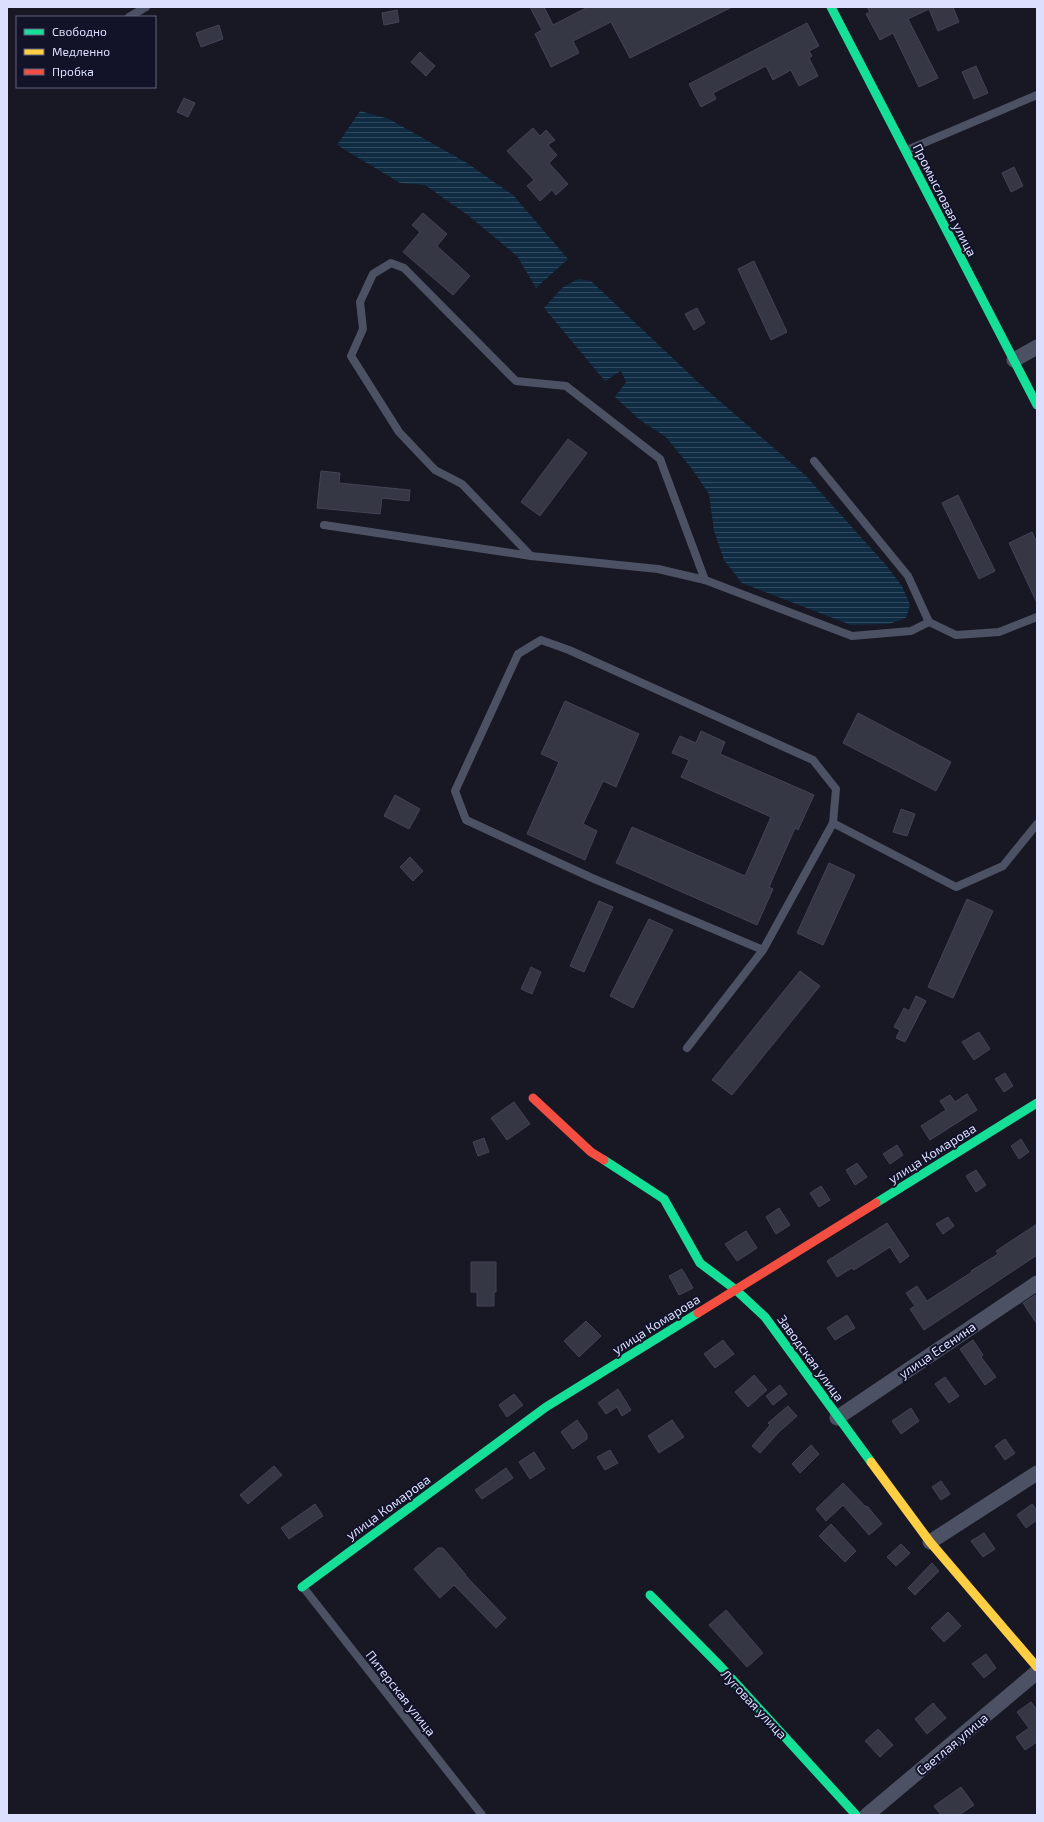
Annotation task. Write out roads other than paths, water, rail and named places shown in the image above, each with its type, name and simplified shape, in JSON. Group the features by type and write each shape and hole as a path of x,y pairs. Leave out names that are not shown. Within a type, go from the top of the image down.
{"street":[{"name":"Промысловая улица","path":"831,7 1037,405"},
{"path":"1014,360 1037,347"},
{"name":"Заводская улица","path":"533,1098 591,1152 664,1200 700,1263 736,1290 765,1318 837,1418 930,1542 1037,1667"},
{"name":"улица Комарова","path":"302,1587 546,1407 1037,1103"},
{"name":"улица Есенина","path":"837,1418 1037,1283"},
{"path":"930,1542 1037,1473"},
{"name":"Луговая улица","path":"650,1595 720,1668 856,1815"},
{"name":"Светлая улица","path":"874,1813 1037,1672"}],"lane":[{"path":"131,16 146,7"},
{"path":"905,151 1037,96"},
{"path":"531,556 462,484 435,470 399,432 351,356 363,329 360,302 373,274 391,263 404,268 516,381 566,386 660,459 705,580"},
{"path":"814,461 908,576 929,622 956,636 999,632 1037,617"},
{"path":"324,525 531,556 658,569 705,580 852,636 911,631 929,622"},
{"path":"687,1048 763,950 833,823 836,789 814,760 569,650 542,640 518,654 455,791 466,820 592,878 763,950"},
{"path":"833,823 956,887 1003,866 1037,824"},
{"name":"Питерская улица","path":"302,1587 482,1815"}],"water":[{"path":"360,111 389,119 467,163 513,195 568,259 536,288 517,256 469,216 425,185 400,183 337,145"},
{"path":"578,279 591,281 700,384 805,475 885,564 902,586 910,605 906,618 889,624 851,625 742,583 724,560 714,531 709,494 692,469 666,437 640,420 615,397 626,382 621,371 605,381 544,308 562,288"}]}
